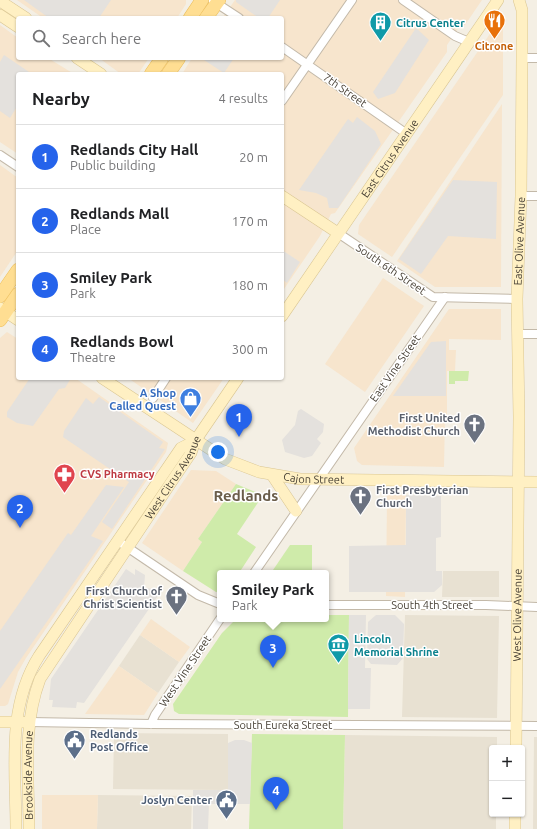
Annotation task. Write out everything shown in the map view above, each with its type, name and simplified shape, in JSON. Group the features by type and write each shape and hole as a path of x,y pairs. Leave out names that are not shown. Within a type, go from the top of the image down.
{"main road":[{"path":"191,16 202,0"},
{"name":"East Citrus Avenue","path":"284,313 498,0"},
{"name":"East Olive Avenue","path":"518,482 517,299 521,196 522,58 522,10 519,0"},
{"path":"0,1 23,16"},
{"path":"207,16 216,1"},
{"path":"0,15 16,26"},
{"path":"80,60 98,72"},
{"path":"152,72 161,60"},
{"path":"169,72 178,60"},
{"path":"284,197 338,233"},
{"path":"0,296 16,273"},
{"path":"16,296 2,313 16,319"},
{"name":"Cajon Street","path":"105,380 195,441 225,459 243,467 272,476 318,479 537,482"},
{"path":"195,441 237,380"},
{"name":"West Citrus Avenue","path":"16,722 21,694 33,665 181,448 195,441"},
{"name":"West Citrus Avenue","path":"29,722 34,694 43,674 191,453 195,441"},
{"path":"272,476 296,512"},
{"name":"West Olive Avenue","path":"516,745 518,482"},
{"path":"0,722 29,722"},
{"name":"Brookside Avenue","path":"16,722 16,829"},
{"name":"Brookside Avenue","path":"29,722 29,829"},
{"path":"515,817 515,829"}],"street":[{"path":"284,98 352,0"},
{"path":"403,0 455,36 469,42"},
{"path":"216,1 237,16"},
{"name":"7th Street","path":"284,48 407,134"},
{"path":"522,58 537,58"},
{"path":"0,155 16,166"},
{"path":"521,196 537,196"},
{"name":"South 6th Street","path":"338,233 430,296 517,299"},
{"name":"East Vine Street","path":"318,479 445,297"},
{"path":"518,334 537,334"},
{"path":"153,398 165,380"},
{"path":"256,570 318,479"},
{"path":"118,541 198,596 217,603"},
{"name":"South 4th Street","path":"329,605 537,608"},
{"name":"West Vine Street","path":"151,724 155,715 218,622"},
{"name":"South Eureka Street","path":"29,722 537,726"}],"shaded area":[{"path":"17,0 186,0 186,4 178,16 40,16"},
{"path":"24,0 111,0 100,16 46,16"},
{"path":"235,0 482,0 465,25 459,27 447,45 447,52 335,213 331,214 320,236 284,289 284,72 183,72 191,60 284,60 284,16 224,16"},
{"path":"236,0 280,0 269,16 256,16 236,2"},
{"path":"500,19 503,19 503,95 392,257 358,234 359,225"},
{"path":"0,25 16,37 16,60 51,60 71,72 16,72 16,153 0,142"},
{"path":"416,28 429,40 395,93 378,99 373,92"},
{"path":"4,55 29,72 16,72 16,108 10,118 0,111 0,62"},
{"path":"102,60 148,60 139,72 118,72"},
{"path":"204,60 233,60 225,72"},
{"path":"502,104 501,287 435,287 397,261"},
{"path":"357,117 375,131 381,144 338,208 329,208 327,198 316,193 299,190 348,119 353,123"},
{"path":"0,165 16,177 16,253 0,277"},
{"path":"453,180 497,182 496,239 448,236 421,274 399,259"},
{"path":"284,251 300,262 287,283 284,281"},
{"path":"383,278 424,306 365,392 325,364"},
{"path":"449,309 501,309 501,340 449,339 449,350 456,350 455,371 447,371 447,418 445,418 444,467 362,465 357,461 354,448"},
{"path":"7,332 16,338 16,380 78,380 168,443 166,452 26,658 18,672 8,704 5,706 0,706 0,338"},
{"path":"446,341 446,396 393,396 431,342"},
{"path":"29,380 70,380 65,388 59,389 33,426 17,423 7,417 7,412"},
{"path":"131,380 223,380 193,423"},
{"path":"99,397 163,442 159,448 165,449 112,529 102,522 129,482 63,437 64,431 86,398 93,404"},
{"path":"301,409 324,424 323,432 317,439 321,443 312,456 304,458 285,452 282,440 295,425 298,411"},
{"path":"191,470 216,471 236,484 198,539 202,542 183,571 142,543"},
{"path":"106,485 124,487 91,536 103,541 0,689 0,631 68,533 71,535"},
{"path":"387,495 406,495 405,597 386,596"},
{"path":"406,495 441,496 441,537 436,538 436,571 442,571 442,585 434,592 349,592 349,546 406,545"},
{"path":"126,569 135,575 135,569 145,575 144,588 162,590 84,703 77,702 76,708 52,707 53,700 49,700 51,679"},
{"path":"443,571 499,571 499,597 442,597"},
{"path":"349,615 366,615 365,668 371,668 370,709 348,709"},
{"path":"376,615 395,615 404,624 403,658 397,665 371,664 367,659 368,622"},
{"path":"405,615 499,616 497,718 402,717"},
{"path":"151,619 190,647 179,662 140,635"},
{"path":"140,635 179,662 158,693 119,666"},
{"path":"119,666 158,693 144,715 85,714"},
{"path":"114,733 228,734 228,790 113,789"},
{"path":"345,735 497,737 497,745 489,745 489,817 496,817 496,829 343,829"},
{"path":"534,737 537,737 537,829 533,829"},
{"path":"235,740 244,740 252,743 250,804 209,804 208,829 193,829 193,790 228,790 228,743"},
{"path":"42,795 98,795 97,829 42,829"},
{"path":"98,795 192,796 191,829 97,829"}],"green space":[{"path":"449,371 469,371 468,381 455,381 455,384 449,384"},
{"path":"236,484 263,495 237,534 256,547 241,570 217,570 217,592 183,571 202,542 198,539"},
{"path":"290,545 312,545 312,570 273,570"},
{"path":"329,615 349,615 348,717 179,714 174,711 173,704 222,633 233,622 329,622"},
{"path":"252,734 345,735 343,829 249,829"}],"place":[{"name":"Citrone","path":"494,40"},
{"name":"Citrus Center","path":"380,42"},
{"name":"A Shop Called Quest","path":"191,418"},
{"name":"Redlands City Hall","path":"239,437"},
{"name":"First United Methodist Church","path":"475,444"},
{"name":"CVS Pharmacy","path":"65,494"},
{"name":"First Presbyterian Church","path":"361,516"},
{"name":"Redlands Mall","path":"20,528"},
{"name":"First Church of Christ Scientist","path":"177,616"},
{"name":"Lincoln Memorial Shrine","path":"339,664"},
{"name":"Smiley Park","path":"273,668"},
{"name":"Redlands Post Office","path":"74,760"},
{"name":"Redlands Bowl","path":"276,810"},
{"name":"Joslyn Center","path":"227,820"}],"district":[{"name":"Redlands","path":"246,495"}]}
